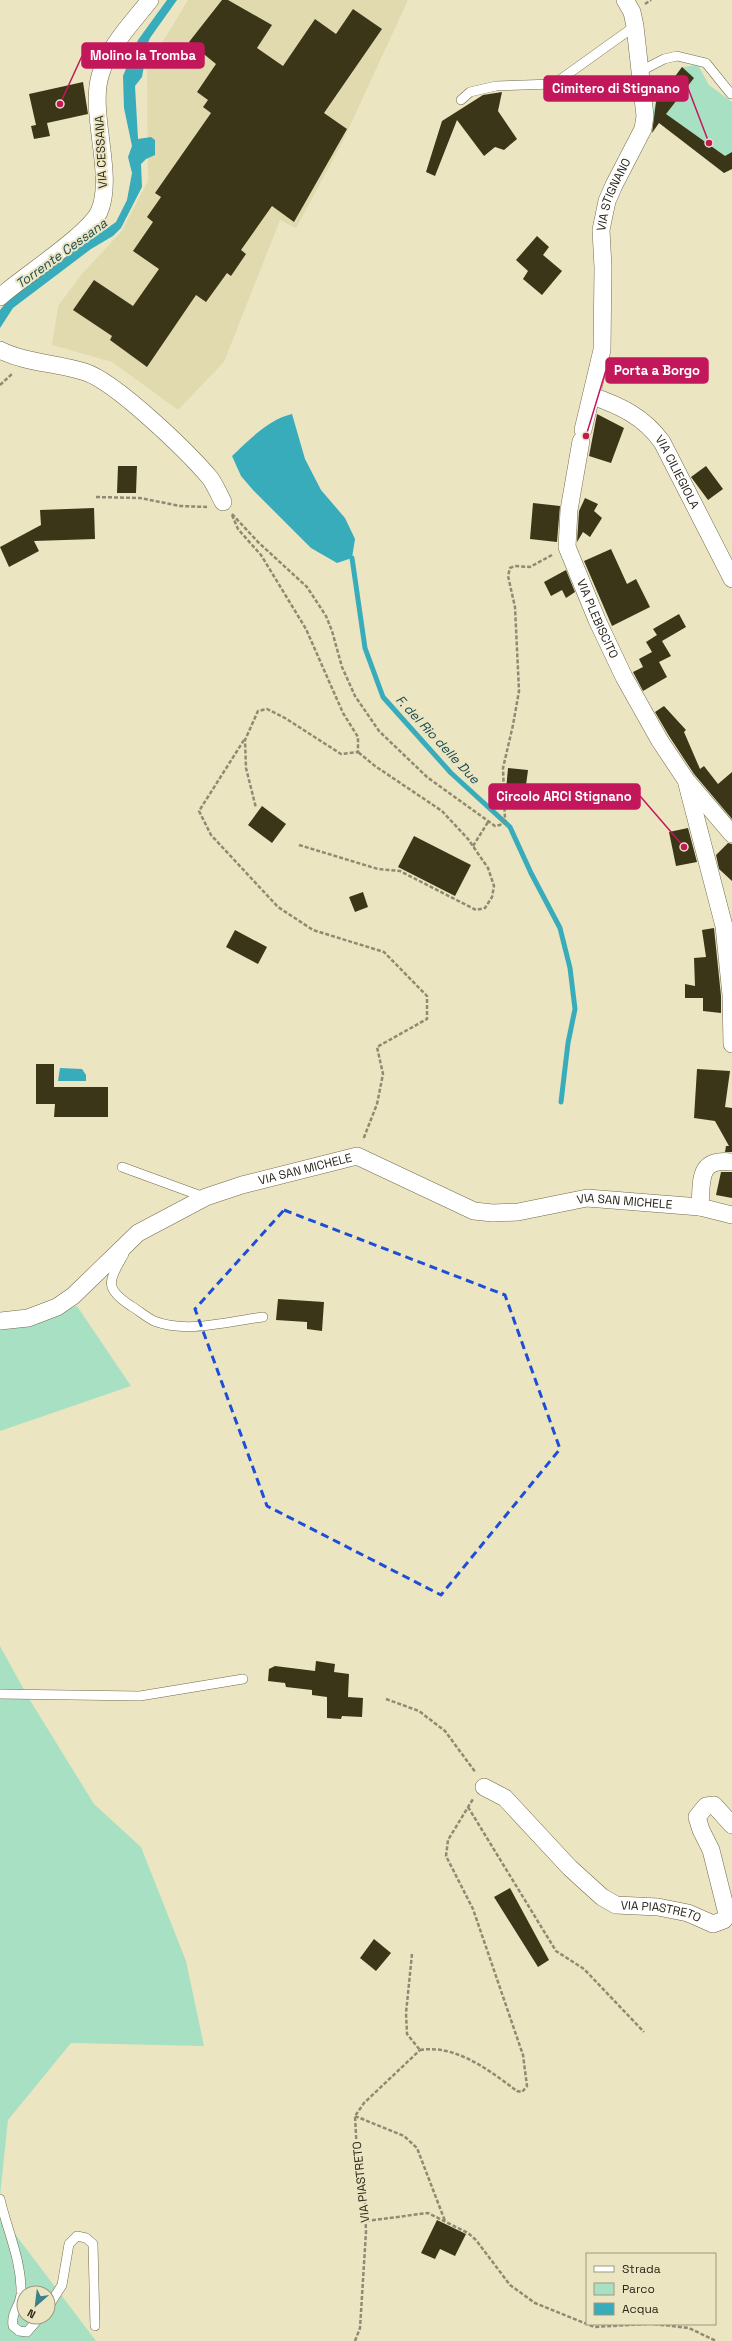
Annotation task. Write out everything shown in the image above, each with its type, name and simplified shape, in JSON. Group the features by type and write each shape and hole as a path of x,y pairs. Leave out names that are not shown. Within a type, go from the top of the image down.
{"street":[{"name":"VIA CESSANA","path":"0,297 80,234 99,212 104,189 98,102 100,77 118,41 150,0"},
{"name":"VIA STIGNANO","path":"592,396 602,350 603,267 601,230 607,201 643,129 645,116 635,26 625,0"},
{"path":"0,350 20,358 86,372 108,384 148,417 199,467 210,479 226,506"},
{"name":"VIA PLEBISCITO","path":"592,396 582,436 568,510 567,547 624,677 660,741 686,780"},
{"name":"VIA CILIEGIOLA","path":"592,396 628,410 654,430 662,442 732,579"},
{"path":"686,780 732,834"},
{"path":"686,780 724,926 729,957 732,1044"},
{"name":"VIA SAN MICHELE","path":"0,1320 28,1318 57,1307 73,1296 138,1233 206,1197 242,1184 357,1156 453,1203 474,1211 493,1214 518,1212 587,1198 700,1207 732,1214"},
{"path":"700,1207 703,1172 707,1165 722,1161 732,1162"},
{"name":"VIA PIASTRETO","path":"484,1787 495,1792 511,1803 570,1868 602,1897 616,1905 658,1907 688,1913 713,1924 724,1920 727,1914 711,1850 700,1830 697,1817 706,1806 714,1805 732,1825"}],"lane":[{"path":"461,100 470,92 496,86 554,84 635,26"},
{"path":"639,72 664,59 677,56 706,63 731,94"},
{"path":"122,1167 206,1197"},
{"path":"131,1240 110,1278 112,1288 120,1299 154,1320 183,1327 263,1317"},
{"path":"0,1694 140,1696 243,1679"},
{"path":"0,2199 18,2267 20,2285"},
{"path":"56,2294 62,2285 69,2244 77,2236 86,2238 93,2244 95,2326"},
{"path":"16,2308 12,2317 13,2326 20,2331 27,2332 33,2325"}],"path":[{"path":"648,0 647,2 651,0"},
{"path":"96,497 140,498 180,506 207,507"},
{"path":"226,506 238,529 261,555 306,629 343,712 358,737 358,752"},
{"path":"226,506 258,542 308,587 326,616 332,631 342,667 355,696 379,731 427,777 488,822 500,825 505,820 503,768 513,725 518,692 515,607 508,576 509,571 515,566 530,567 567,547"},
{"path":"299,845 378,869 400,871 476,910 485,908 492,897 494,886 488,868 473,846 442,811 375,766 358,752 341,754 286,718 267,709 258,711 245,740 199,811 211,835 278,907 313,930 384,952 427,996 427,1019 377,1047 383,1074 377,1104 357,1156"},
{"path":"245,740 246,768 256,808"},
{"path":"473,846 488,822"},
{"path":"386,1699 419,1711 445,1731 468,1760 484,1787 468,1807 448,1840 446,1856 473,1909 522,2055 526,2086 522,2092 517,2091 493,2073 452,2051 433,2049 420,2050 364,2103 355,2116 404,2136 417,2148 445,2221"},
{"path":"468,1807 556,1951 584,1969 644,2032"},
{"path":"412,1954 406,2013 407,2034 420,2050"},
{"name":"VIA PIASTRETO","path":"355,2116 358,2172 365,2203 366,2221 360,2328 355,2341"},
{"path":"366,2221 428,2213 468,2233 476,2240 510,2285 535,2303 586,2324"},
{"path":"589,2325 594,2327 629,2325"},
{"path":"662,2325 688,2328 716,2341"}],"highlighted area":[{"path":"284,1210 505,1295 560,1449 441,1595 267,1506 195,1309"}],"shaded area":[{"path":"188,0 408,0 342,143 296,228 280,220 224,362 178,410 112,362 52,345 58,306 81,275 121,232 148,181 147,68"}],"green space":[{"path":"698,65 709,85 732,102 732,169 724,173 652,117 655,104 682,67"},
{"path":"77,1306 131,1386 0,1431 0,1329"},
{"path":"0,1646 28,1697 94,1804 141,1847 186,1961 204,2046 71,2043 8,2120 0,2196"},
{"path":"0,2214 54,2285 16,2285 16,2325 56,2325 56,2288 96,2341 0,2341"}],"water":[{"path":"167,0 177,0 150,38 142,57 145,61 142,77 135,86 138,139 151,137 155,140 155,155 146,159 141,164 142,187 121,228 113,236 91,249 13,308 0,328 0,310 10,298 35,278 116,222 127,200 132,173 128,157 132,146 124,108 123,76 138,40"},
{"path":"292,414 305,459 321,490 345,518 355,539 352,558 337,563 311,548 253,490 241,476 232,456 267,425 275,420"},
{"path":"60,1068 82,1069 86,1075 86,1081 58,1081"}],"building":[{"path":"222,0 228,0 272,25 257,48 283,66 315,19 336,34 353,9 382,29 324,113 347,129 294,222 272,206 241,250 246,254 231,276 227,273 206,302 196,295 147,367 110,340 112,336 73,310 94,280 133,306 159,269 133,251 153,222 147,217 161,197 155,193 211,113 203,107 208,100 197,92 216,64 189,42"},
{"path":"682,67 694,78 666,114 725,156 732,152 732,169 724,173 659,123 652,133 656,102"},
{"path":"83,82 88,114 47,123 50,136 34,139 31,126 36,125 29,94"},
{"path":"502,92 498,111 517,139 504,150 495,147 484,156 457,120 435,176 426,172 442,121 483,95"},
{"path":"537,236 549,247 543,255 562,271 542,295 523,279 528,271 516,260"},
{"path":"597,414 624,428 611,463 589,456"},
{"path":"118,466 137,466 136,493 117,493"},
{"path":"706,466 723,489 708,500 691,477"},
{"path":"585,498 598,504 594,511 602,518 590,537 583,532 577,542 579,511"},
{"path":"533,503 560,506 557,542 530,539"},
{"path":"94,508 95,539 34,541 39,551 9,567 0,547 41,525 40,510"},
{"path":"611,549 627,584 636,579 650,607 612,626 584,561"},
{"path":"566,570 575,592 566,598 562,590 551,596 544,582"},
{"path":"679,614 686,627 662,641 671,656 659,662 667,677 643,691 633,672 643,667 639,659 652,652 646,642 657,635 653,629"},
{"path":"664,706 686,730 684,732 700,769 704,766 718,784 732,772 732,819 694,774 669,736 655,712"},
{"path":"508,768 528,770 525,793 506,790"},
{"path":"262,806 286,824 272,843 248,825"},
{"path":"688,828 697,862 676,866 669,832"},
{"path":"414,836 471,865 455,896 398,867"},
{"path":"728,843 732,844 732,881 719,869 716,855"},
{"path":"363,892 368,907 355,912 349,897"},
{"path":"714,928 721,996 721,1013 703,1011 703,998 685,998 685,984 695,986 694,958 706,957 702,930"},
{"path":"235,930 267,947 258,964 226,947"},
{"path":"36,1064 54,1064 54,1087 108,1087 108,1117 54,1117 55,1104 36,1104"},
{"path":"697,1069 730,1071 725,1107 732,1108 732,1152 725,1152 726,1146 729,1146 715,1121 694,1118"},
{"path":"721,1172 732,1172 732,1198 716,1195"},
{"path":"278,1299 324,1302 322,1331 307,1329 307,1322 276,1320"},
{"path":"316,1661 335,1664 334,1672 349,1674 348,1697 363,1698 362,1717 342,1716 341,1719 327,1718 327,1697 312,1695 312,1690 286,1687 285,1683 268,1681 269,1669 275,1666 315,1671"},
{"path":"510,1888 549,1960 538,1967 494,1897"},
{"path":"374,1939 391,1953 376,1971 360,1958"},
{"path":"437,2220 466,2234 455,2256 440,2249 435,2259 421,2253"}],"waterway":[{"name":"F. del Rio delle Due","path":"352,558 365,648 383,697 451,773 510,827 531,873 560,928 570,968 575,1009 568,1043 561,1102"}],"place":[{"name":"Molino la Tromba","path":"60,104"},
{"name":"Cimitero di Stignano","path":"709,143"},
{"name":"Porta a Borgo","path":"586,436"},
{"name":"Circolo ARCI Stignano","path":"684,847"}],"water label":[{"name":"Torrente Cessana","path":"61,253"}]}
